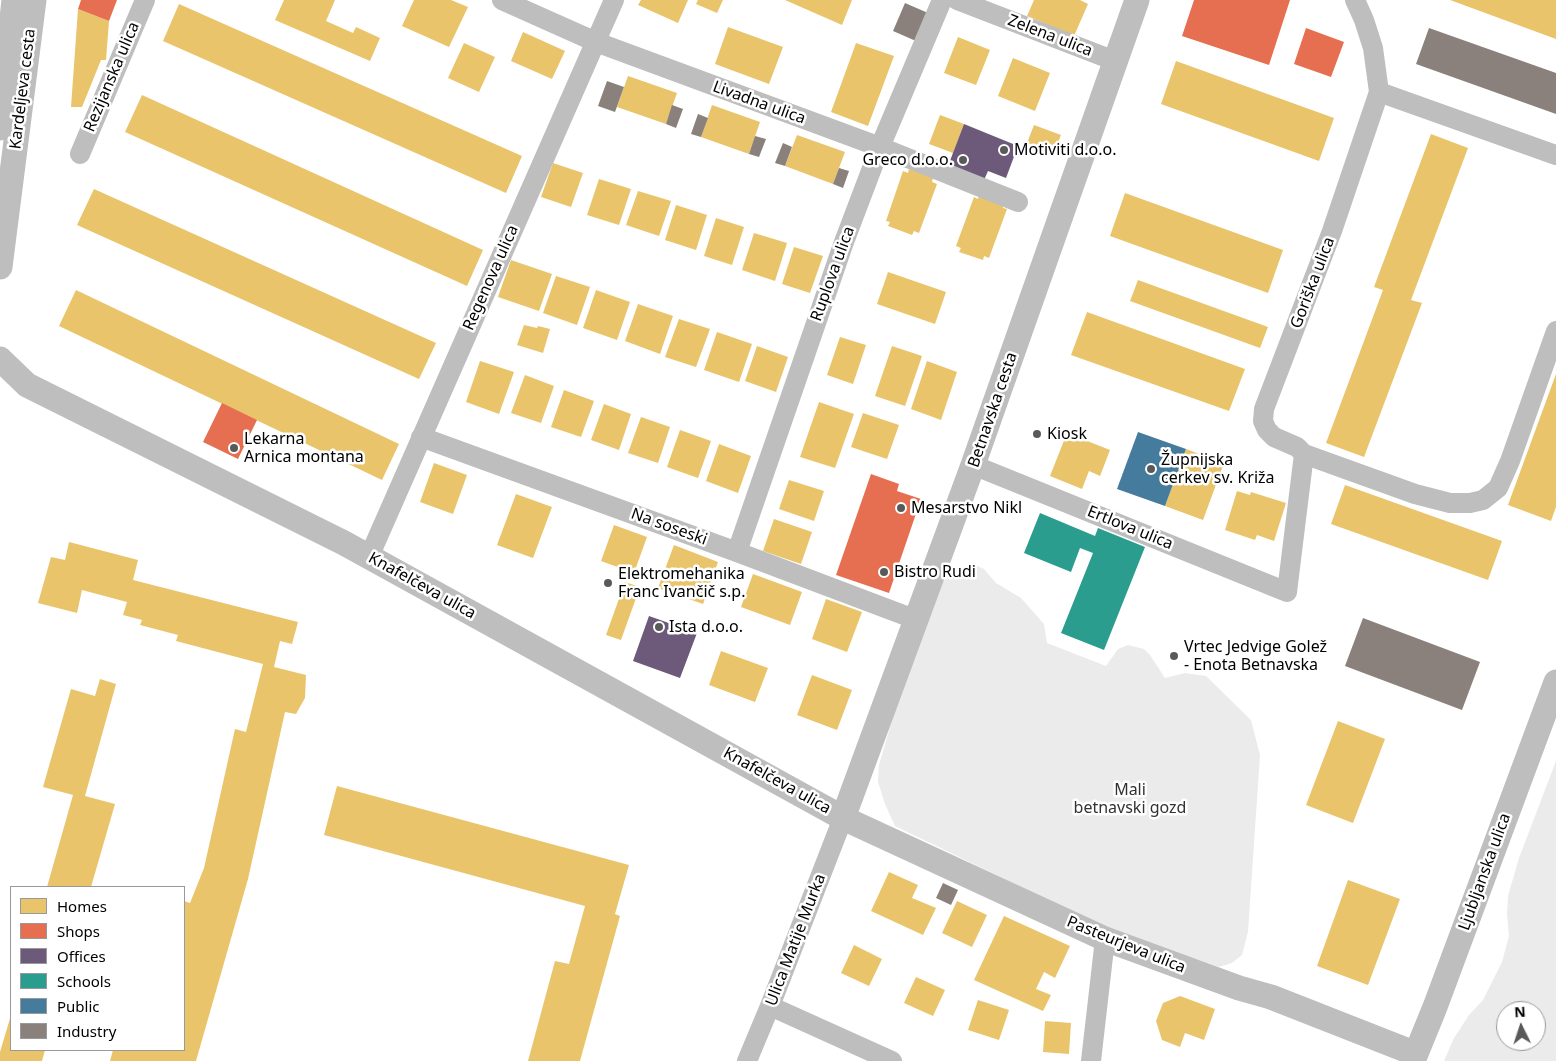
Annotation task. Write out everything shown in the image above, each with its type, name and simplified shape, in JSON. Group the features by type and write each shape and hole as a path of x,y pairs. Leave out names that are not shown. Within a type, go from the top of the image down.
{"street":[{"name":"Kardeljeva cesta","path":"0,128 14,0"},
{"name":"Kardeljeva cesta","path":"0,267 34,0"},
{"name":"Rezijanska ulica","path":"80,154 145,0"},
{"name":"Livadna ulica","path":"502,0 596,42 880,147 1018,202"},
{"name":"Regenova ulica","path":"369,557 614,0"},
{"name":"Ruplova ulica","path":"737,552 844,242 880,147 942,0"},
{"name":"Zelena ulica","path":"957,0 1115,61"},
{"name":"Betnavska cesta","path":"843,818 973,465 1137,0"},
{"name":"Goriška ulica","path":"1355,0 1373,48 1379,92 1332,231 1264,409 1263,421 1267,430 1274,437 1297,447 1304,454 1415,494 1450,503 1470,503 1483,500 1498,488 1510,460 1556,331"},
{"path":"1379,92 1556,155"},
{"name":"Knafelčeva ulica","path":"0,359 26,384 369,557 843,818"},
{"name":"Na soseski","path":"421,437 917,620"},
{"name":"Ertlova ulica","path":"973,465 1287,592 1304,454"},
{"name":"Ljubljanska ulica","path":"1415,1058 1556,682"},
{"name":"Pasteurjeva ulica","path":"843,818 1105,939 1239,988 1271,997 1415,1058"},
{"name":"Ulica Matije Murka","path":"747,1061 843,818"},
{"path":"1091,1061 1105,939"},
{"path":"770,1006 892,1061"}],"green space":[{"name":"Mali betnavski gozd","path":"975,565 984,569 996,583 1021,598 1044,624 1047,643 1106,666 1118,649 1128,645 1144,649 1165,678 1185,673 1206,676 1251,720 1260,755 1248,932 1242,955 1232,963 1219,967 1108,929 895,826 878,782 879,765 893,717 942,583 953,570"},
{"path":"1556,761 1556,1061 1444,1061 1454,1038 1469,1015 1483,1000 1502,962 1509,936 1508,896 1519,858"}],"building: Homes":[{"path":"284,0 335,0 326,21 353,33 356,27 380,38 370,61 275,20"},
{"path":"414,0 451,0 468,7 449,47 402,26"},
{"path":"641,0 688,0 678,23 638,5"},
{"path":"698,0 723,0 717,13 696,4"},
{"path":"785,0 852,0 842,25"},
{"path":"1034,0 1080,0 1088,4 1074,36 1027,16"},
{"path":"1450,0 1556,0 1556,39"},
{"path":"179,4 522,156 506,193 163,41"},
{"path":"78,9 109,21 106,60 101,60 82,107 71,107"},
{"path":"728,27 783,47 769,84 715,64"},
{"path":"523,32 565,51 552,79 511,61"},
{"path":"958,37 990,50 976,85 944,73"},
{"path":"464,43 495,57 479,92 448,78"},
{"path":"856,43 894,56 868,126 831,112"},
{"path":"1013,58 1050,73 1035,111 998,96"},
{"path":"1176,61 1334,118 1319,161 1161,104"},
{"path":"628,76 677,93 666,124 617,107"},
{"path":"142,95 483,250 467,286 125,132"},
{"path":"712,105 760,122 749,154 701,137"},
{"path":"940,115 964,124 953,153 929,144"},
{"path":"1034,125 1061,135 1054,153 1027,143"},
{"path":"1431,134 1468,148 1411,300 1422,303 1364,457 1326,443 1383,290 1374,287"},
{"path":"797,135 845,152 833,184 785,166"},
{"path":"553,163 583,173 571,207 541,197"},
{"path":"909,169 933,178 932,182 937,184 919,233 914,231 912,235 888,226 890,222 886,221 903,171 908,173"},
{"path":"599,179 631,189 619,225 587,215"},
{"path":"94,189 436,343 419,379 77,225"},
{"path":"638,191 671,201 659,236 626,225"},
{"path":"1125,193 1283,250 1268,293 1110,236"},
{"path":"979,195 1004,203 1003,208 1007,209 989,258 984,256 983,260 959,252 961,248 956,246 974,197 978,199"},
{"path":"676,205 707,215 696,250 665,240"},
{"path":"716,218 744,227 732,265 704,256"},
{"path":"754,233 787,243 775,281 742,270"},
{"path":"794,247 823,256 810,293 782,284"},
{"path":"511,260 552,274 539,311 498,297"},
{"path":"888,272 946,292 935,324 877,304"},
{"path":"556,276 590,287 577,325 543,313"},
{"path":"1138,280 1268,327 1260,348 1130,301"},
{"path":"76,290 399,444 382,480 59,326"},
{"path":"596,290 630,302 617,340 583,328"},
{"path":"638,304 673,316 660,354 625,341"},
{"path":"1087,312 1245,369 1229,411 1071,355"},
{"path":"679,319 710,329 696,367 665,357"},
{"path":"524,325 550,329 543,353 517,345"},
{"path":"717,332 752,344 739,382 704,370"},
{"path":"840,337 866,345 853,384 827,375"},
{"path":"757,346 788,357 776,392 745,381"},
{"path":"892,346 922,356 905,406 875,396"},
{"path":"480,361 514,372 499,414 466,402"},
{"path":"927,361 957,372 941,420 911,409"},
{"path":"1556,374 1556,507 1551,521 1508,505"},
{"path":"525,375 554,386 541,423 511,413"},
{"path":"564,390 594,401 581,437 551,427"},
{"path":"819,402 854,414 835,468 800,457"},
{"path":"604,404 631,414 619,450 591,440"},
{"path":"863,413 899,425 887,459 851,447"},
{"path":"641,417 670,427 658,463 628,453"},
{"path":"680,430 711,441 698,478 667,467"},
{"path":"1067,433 1110,450 1100,476 1089,471 1082,489 1050,476"},
{"path":"719,444 751,456 738,493 706,481"},
{"path":"1186,449 1224,463 1203,520 1165,506"},
{"path":"434,463 467,475 453,514 420,502"},
{"path":"789,480 824,491 814,521 779,509"},
{"path":"1345,485 1502,541 1488,580 1331,524"},
{"path":"1237,491 1250,495 1251,492 1286,503 1274,541 1257,535 1255,540 1225,530"},
{"path":"516,494 552,507 533,558 497,545"},
{"path":"774,519 812,532 801,564 763,551"},
{"path":"614,525 647,537 634,573 601,561"},
{"path":"69,542 138,560 133,580 298,622 292,644 280,641 274,667 306,675 305,698 296,714 285,712 248,879 196,1061 110,1061 113,1051 185,1051 185,901 190,903 204,868 235,729 246,732 263,664 176,641 178,635 140,625 142,620 123,615 127,602 82,590 77,613 38,603 51,557 65,560"},
{"path":"674,545 718,562 703,604 658,588"},
{"path":"753,574 802,592 790,625 741,607"},
{"path":"625,582 640,587 621,640 606,635"},
{"path":"826,599 862,612 847,652 812,639"},
{"path":"721,651 768,668 755,702 709,685"},
{"path":"812,675 852,690 837,730 797,715"},
{"path":"100,679 116,684 85,796 115,804 91,886 47,886 73,795 43,787 71,689 95,696"},
{"path":"1338,721 1385,739 1353,823 1306,805"},
{"path":"337,786 629,865 615,914 620,916 580,1061 528,1061 555,961 569,964 585,906 324,835"},
{"path":"889,872 918,885 912,898 936,908 923,935 871,911"},
{"path":"1348,880 1400,899 1368,985 1317,966"},
{"path":"957,901 987,915 972,947 942,933"},
{"path":"1004,916 1070,946 1055,978 1044,972 1036,989 1051,995 1043,1011 974,980"},
{"path":"854,945 882,959 869,986 841,973"},
{"path":"916,977 945,990 933,1016 904,1003"},
{"path":"1180,996 1215,1009 1204,1040 1185,1033 1180,1047 1162,1040 1156,1021 1163,1003"},
{"path":"978,1000 1009,1010 999,1040 968,1030"},
{"path":"10,1018 10,1051 45,1051 42,1061 0,1061 0,1052"},
{"path":"1045,1021 1071,1023 1069,1054 1043,1052"}],"building: Shops":[{"path":"81,0 117,0 109,21 78,9"},
{"path":"1194,0 1290,0 1269,65 1182,36"},
{"path":"1306,28 1344,42 1331,77 1294,64"},
{"path":"222,403 257,420 238,459 203,442"},
{"path":"871,474 899,484 897,491 921,499 889,593 836,575"}],"building: Offices":[{"path":"964,124 1018,146 1006,178 988,171 984,180 948,166"},
{"path":"649,616 697,633 680,678 633,661"}],"building: Schools":[{"path":"1040,513 1095,536 1098,528 1145,547 1104,650 1061,633 1093,553 1080,548 1071,572 1024,553"}],"building: Public":[{"name":"Župnijska cerkev sv. Križa","path":"1138,432 1186,449 1165,506 1117,489"}],"building: Industry":[{"path":"905,3 928,13 916,41 893,31"},
{"path":"1429,28 1556,73 1556,114 1416,64"},
{"path":"607,81 624,87 615,112 598,106"},
{"path":"672,105 683,109 676,128 666,124"},
{"path":"698,114 708,118 701,137 691,134"},
{"path":"755,136 766,139 759,157 749,154"},
{"path":"783,143 792,147 785,166 775,163"},
{"path":"839,168 849,171 843,188 833,184"},
{"path":"1363,618 1480,662 1462,710 1345,666"},
{"path":"943,883 958,890 951,905 936,898"}],"place":[{"name":"Motiviti d.o.o.","path":"1004,150"},
{"name":"Greco d.o.o.","path":"963,160"},
{"name":"Kiosk","path":"1037,434"},
{"name":"Lekarna Arnica montana","path":"234,448"},
{"name":"Župnijska cerkev sv. Križa","path":"1151,469"},
{"name":"Mesarstvo Nikl","path":"901,508"},
{"name":"Bistro Rudi","path":"884,572"},
{"name":"Elektromehanika Franc Ivančič s.p.","path":"608,583"},
{"name":"Ista d.o.o.","path":"659,627"},
{"name":"Vrtec Jedvige Golež - Enota Betnavska","path":"1174,656"}]}
